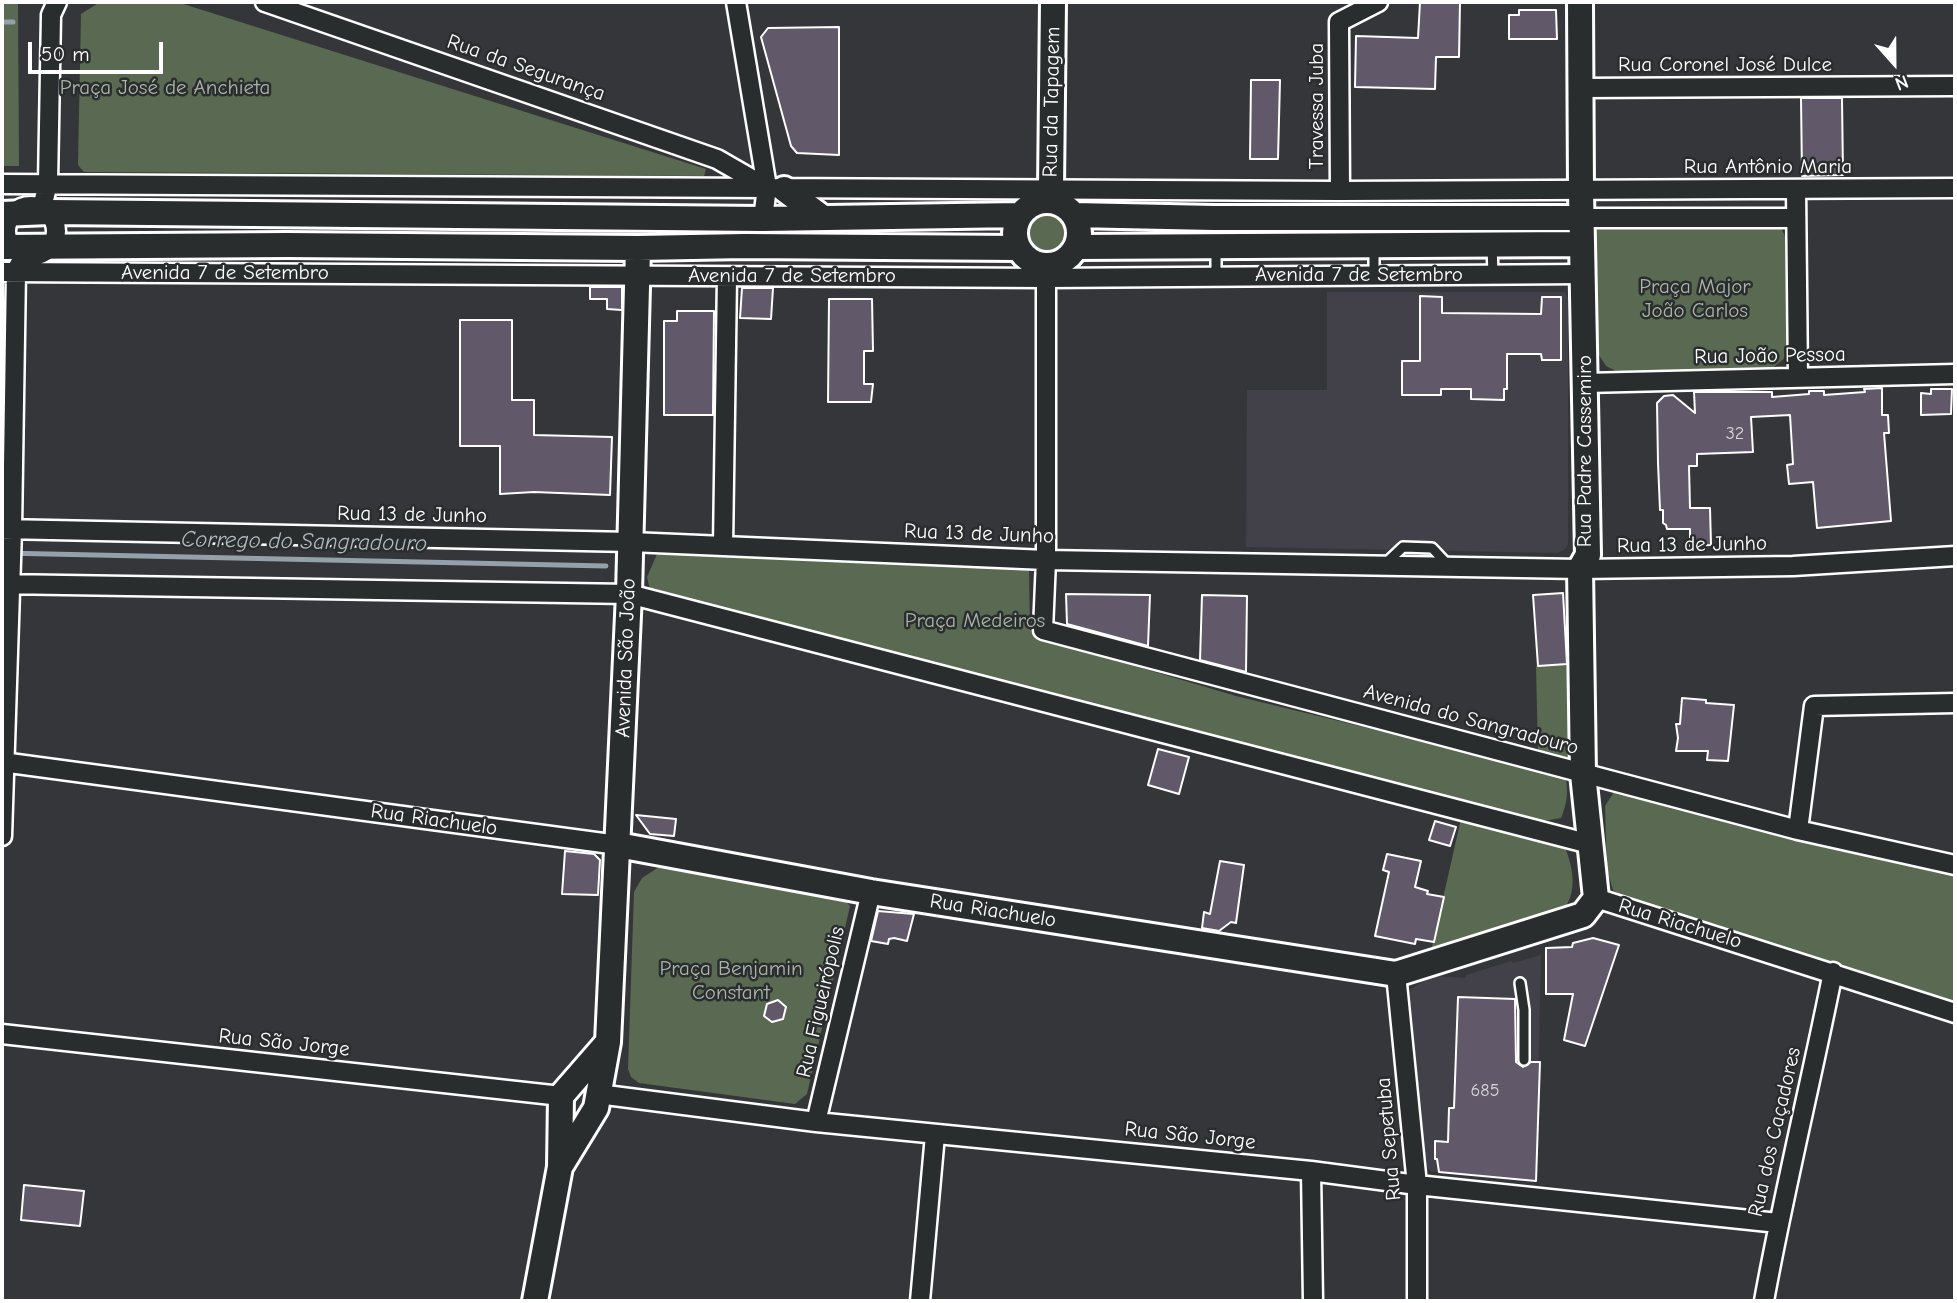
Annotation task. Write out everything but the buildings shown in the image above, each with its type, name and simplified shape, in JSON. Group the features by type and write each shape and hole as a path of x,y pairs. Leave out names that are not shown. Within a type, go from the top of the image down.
{"main road":[{"name":"Rua da Tapagem","path":"1049,194 1054,2"},
{"name":"Rua Padre Cassemiro","path":"1580,2 1588,555 1580,569 1583,774 1596,898"},
{"path":"775,188 822,218"},
{"path":"1049,194 1074,215 1079,225 1077,247 1063,261 1045,272 1017,248 1014,237 1020,215 1027,207 1049,194"},
{"path":"1074,215 1215,204 1373,218 1582,218"},
{"path":"7,214 45,210 763,219 1020,215"},
{"path":"745,246 754,242 763,219"},
{"name":"Avenida 7 de Setembro","path":"11,258 51,246 287,244 1017,248"},
{"name":"Avenida 7 de Setembro","path":"1077,247 1582,244"},
{"name":"Avenida São João","path":"560,1167 595,1105 608,1042 631,542 638,248"},
{"name":"Rua Riachuelo","path":"618,845 871,892 1396,974 1583,915 1596,898"},
{"path":"565,1096 608,1042"},
{"path":"585,1082 595,1105 577,1119 565,1096 585,1082"},
{"name":"Avenida São João","path":"535,1301 560,1167 565,1096"}],"street":[{"path":"51,246 57,232 53,218 45,210 48,183 51,15 57,2"},
{"name":"Rua da Segurança","path":"265,2 717,159 775,188"},
{"path":"736,2 775,188 763,219"},
{"name":"Travessa Juba","path":"1340,191 1339,22 1378,2"},
{"name":"Rua Coronel José Dulce","path":"1580,88 1955,86"},
{"path":"2,184 775,188 1049,194 1215,204 1340,191 1581,191"},
{"path":"288,215 289,185"},
{"name":"Rua Antônio Maria","path":"1581,191 1955,188"},
{"path":"1796,189 1798,377"},
{"path":"2,836 11,258 5,234 7,214"},
{"path":"1582,218 1796,218"},
{"path":"287,244 288,274"},
{"name":"Avenida 7 de Setembro","path":"11,258 288,274 727,277 1045,272 1216,276 1583,274"},
{"path":"1045,272 1046,560"},
{"path":"723,546 727,277"},
{"name":"Rua João Pessoa","path":"1585,383 1955,374"},
{"name":"Rua 13 de Junho","path":"7,530 631,542 1046,560 1580,569 1793,566 1955,556"},
{"name":"Avenida do Sangradouro","path":"1046,560 1043,630 1798,830 1955,865"},
{"path":"6,584 629,594 1590,844"},
{"path":"1798,830 1814,706 1955,703"},
{"name":"Rua Riachuelo","path":"3,762 618,845"},
{"name":"Rua Figueirópolis","path":"816,1122 871,892"},
{"name":"Rua Riachuelo","path":"1596,898 1955,1013"},
{"name":"Rua dos Caçadores","path":"1764,1301 1778,1223 1833,972"},
{"name":"Rua Sepetuba","path":"1396,974 1418,1185 1418,1301"},
{"name":"Rua São Jorge","path":"2,1034 565,1096"},
{"name":"Rua São Jorge","path":"595,1105 816,1122 1311,1171 1778,1223"},
{"path":"920,1301 935,1135"},
{"path":"1311,1171 1313,1301"}],"lane":[{"path":"1373,191 1374,275"},
{"path":"1491,218 1492,191"},
{"path":"1216,246 1216,276"},
{"path":"1492,246 1493,274"},
{"path":"1520,983 1524,1010 1524,1060"}],"shaded area":[{"path":"1327,292 1565,292 1568,298 1568,544 1565,549 1558,553 1246,547 1247,390 1327,390"},
{"path":"1541,955 1536,1181 1430,1171 1426,1167 1407,1003 1411,989 1432,976 1466,978 1466,975 1511,961 1513,963"}],"green space":[{"path":"2,2 18,2 19,166 2,166"},
{"name":"Praça José de Anchieta","path":"100,2 177,2 706,169 704,176 84,172 78,165 81,14"},
{"path":"1046,213 1054,214 1060,219 1065,225 1065,241 1060,247 1054,252 1046,253 1038,252 1032,247 1027,241 1026,233 1027,225 1032,219 1038,214"},
{"name":"Praça Major João Carlos","path":"1598,226 1781,228 1788,242 1786,357 1770,370 1622,374 1606,366 1599,355 1593,231"},
{"name":"Praça Medeiros","path":"657,554 1024,569 1029,571 1030,629 1035,634 1236,696 1565,776 1565,808 1561,818 1538,822 650,590 647,577"},
{"path":"1574,664 1573,757 1566,761 1538,754 1536,666"},
{"path":"1616,789 1938,873 1955,874 1955,1003 1621,896 1613,890 1607,870 1605,806"},
{"path":"1461,819 1566,850 1573,879 1565,908 1431,951"},
{"name":"Praça Benjamin Constant","path":"659,867 840,895 850,906 807,1094 795,1104 639,1083 631,1077 628,1069 634,892 642,878"}],"waterway":[{"path":"2,22 13,22"},
{"name":"Corrego do Sangradouro","path":"2,553 606,566"}]}
